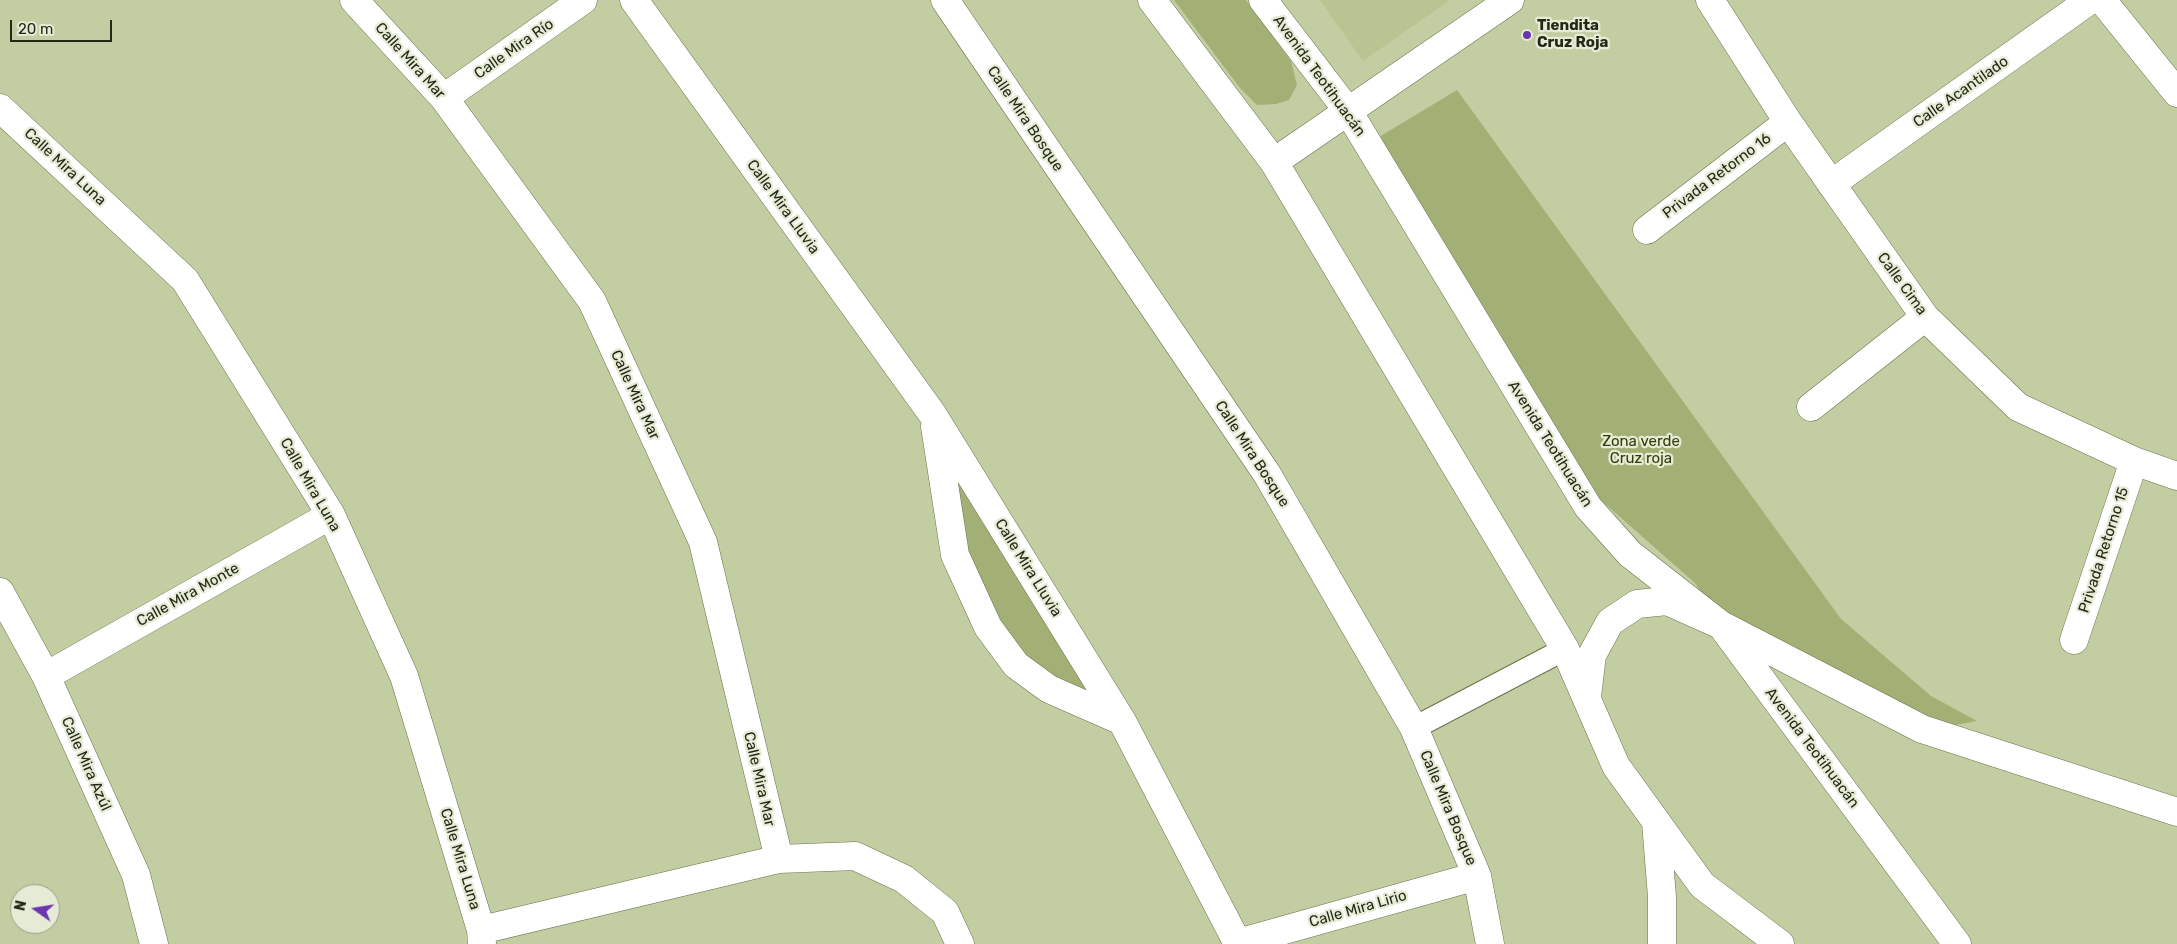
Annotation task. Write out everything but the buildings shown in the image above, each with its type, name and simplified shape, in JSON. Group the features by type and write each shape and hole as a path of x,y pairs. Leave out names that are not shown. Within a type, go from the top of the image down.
{"street":[{"name":"Calle Mira Mar","path":"354,0 444,98 592,301 703,542 779,859"},
{"name":"Calle Mira Río","path":"444,98 583,0"},
{"name":"Calle Mira Lluvia","path":"634,0 933,414 1122,721 1238,943"},
{"name":"Calle Mira Bosque","path":"945,0 1267,474 1414,728 1477,876 1490,944"},
{"path":"1152,0 1274,162 1565,648 1616,766 1702,885 1780,944"},
{"name":"Avenida Teotihuacán","path":"1263,0 1348,111 1588,507 1630,554 1721,624 1957,944"},
{"path":"1274,162 1510,0"},
{"name":"Calle Cima","path":"1710,0 1788,122 1925,316 2018,407 2134,460 2177,476"},
{"name":"Calle Acantilado","path":"1831,184 2090,0"},
{"path":"2102,0 2177,93"},
{"name":"Calle Mira Luna","path":"0,108 185,280 331,515 404,676 482,937"},
{"name":"Privada Retorno 16","path":"1647,230 1788,122"},
{"path":"1811,407 1925,316"},
{"name":"Calle Mira Lluvia","path":"933,414 955,555 988,627 1016,665 1049,690 1122,721"},
{"name":"Privada Retorno 15","path":"2074,640 2134,460"},
{"name":"Calle Mira Monte","path":"46,676 331,515"},
{"name":"Calle Mira Azúl","path":"0,592 46,676 136,875 154,944"},
{"path":"1587,696 1592,655 1610,622 1637,604 1667,600 1721,624 1922,729 2177,812"},
{"path":"1414,728 1565,648"},
{"path":"1656,822 1662,897 1662,944"},
{"path":"482,937 779,859 855,856 904,879 945,912 960,944"},
{"name":"Calle Mira Lirio","path":"1238,943 1477,876"}],"shaded area":[{"path":"1320,0 1450,0 1363,61"}],"green space":[{"path":"1174,0 1246,0 1291,61 1297,85 1289,100 1276,104 1257,105 1240,88"},
{"name":"Zona verde Cruz roja","path":"1457,90 1841,619 1931,696 1977,721 1949,726 1721,625 1695,583 1595,495 1379,137"},
{"path":"945,444 1107,708 1020,661 961,552"}],"place":[{"name":"Tiendita Cruz Roja","path":"1527,35"}]}
